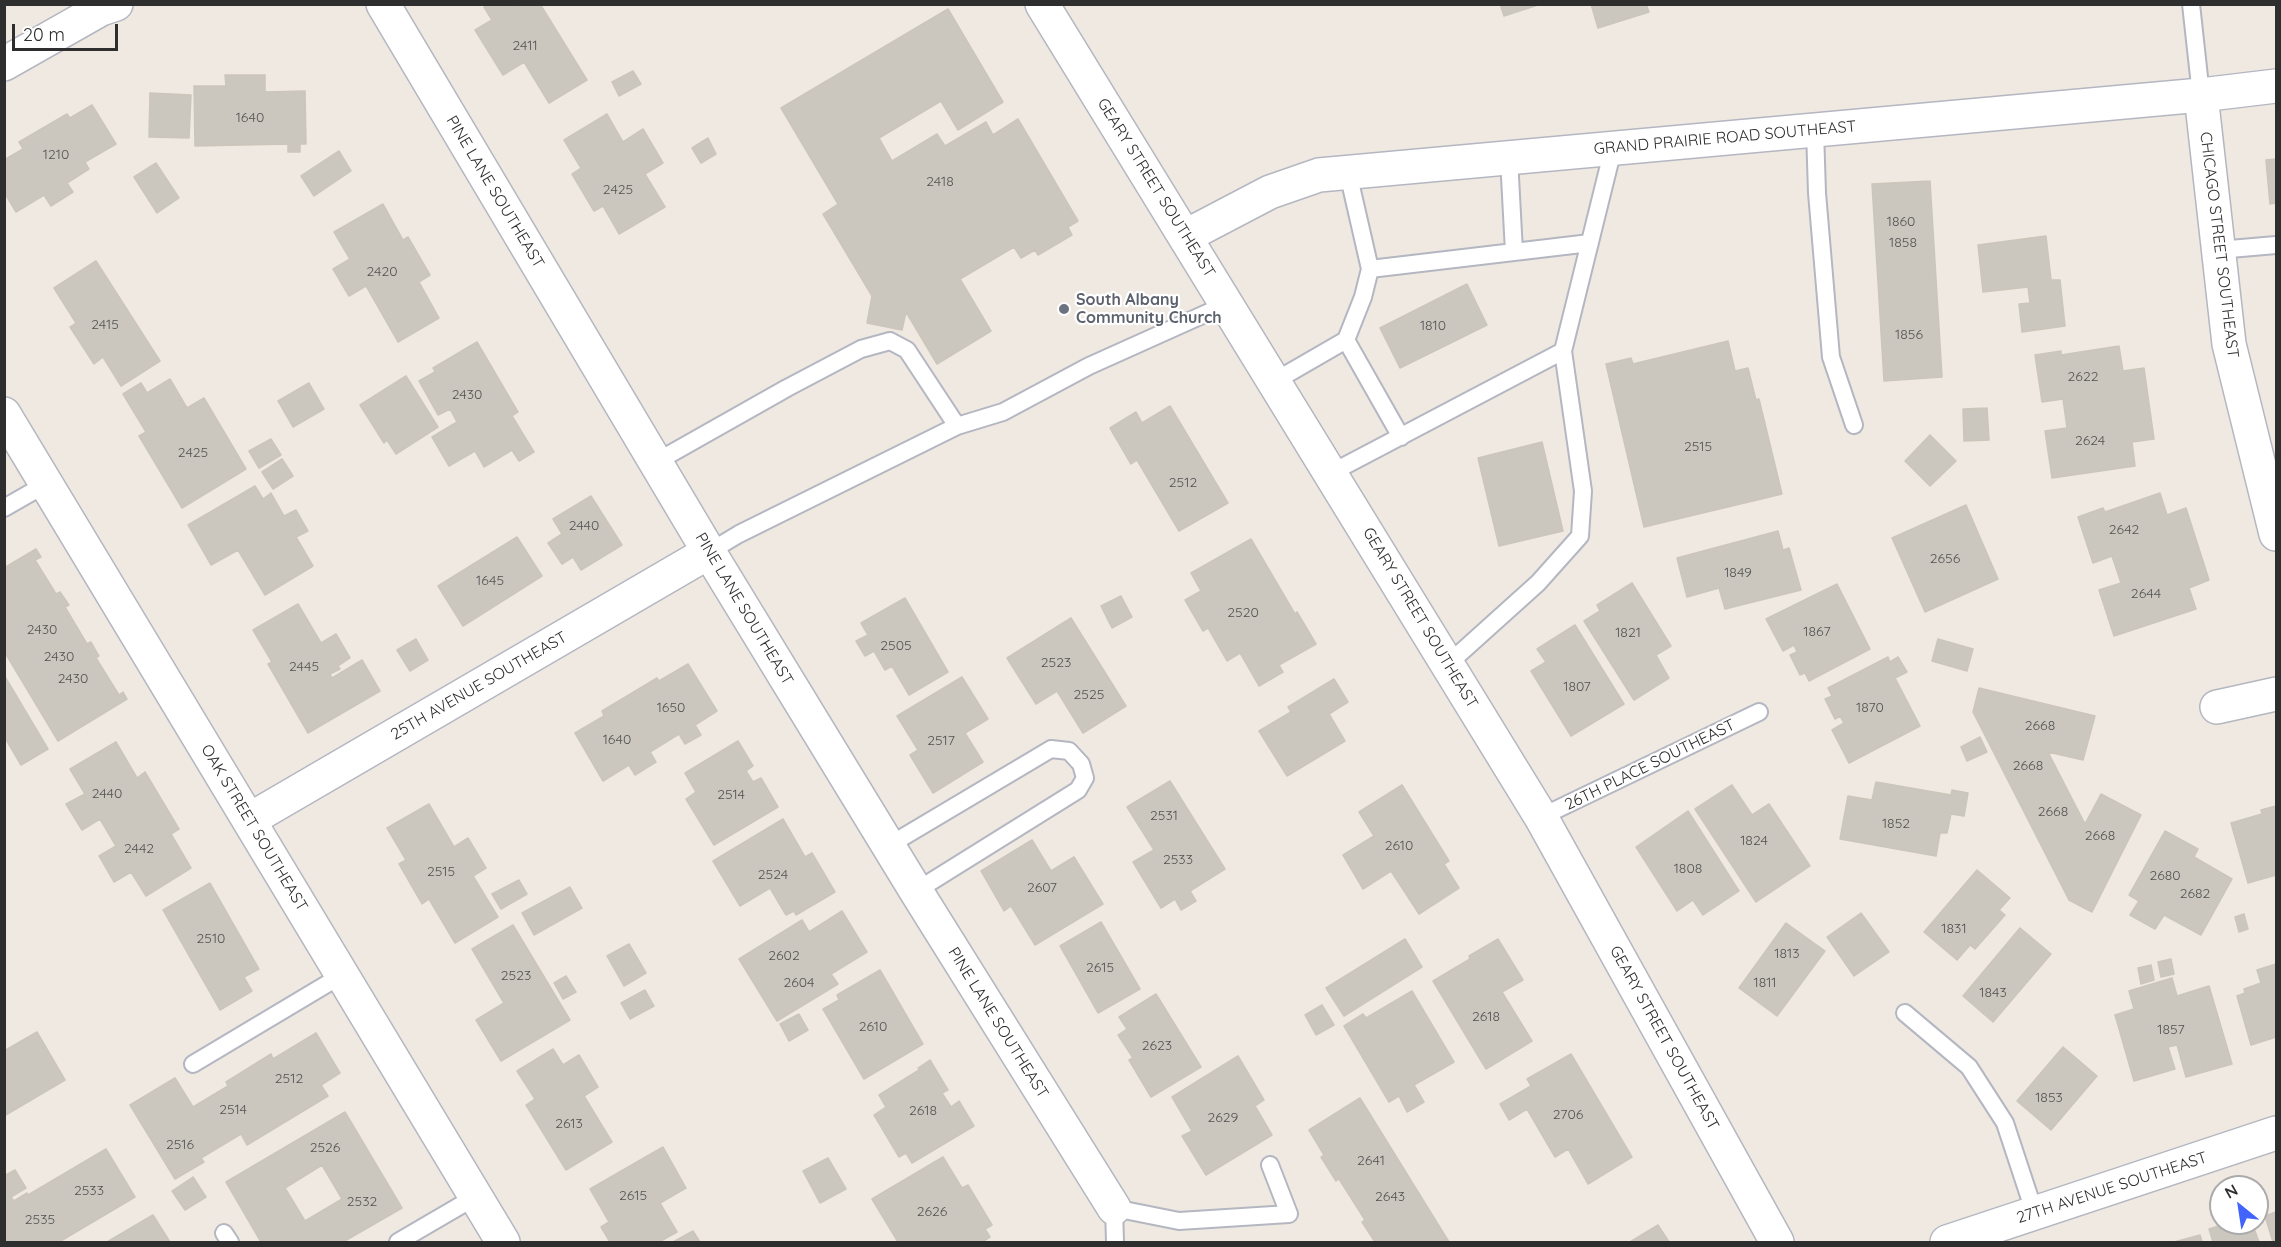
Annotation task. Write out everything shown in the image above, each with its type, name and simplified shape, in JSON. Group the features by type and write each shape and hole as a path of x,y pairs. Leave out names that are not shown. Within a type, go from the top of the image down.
{"street":[{"path":"4,64 101,9 116,4"},
{"name":"PINE LANE SOUTHEAST","path":"383,4 709,552 888,846 1114,1208"},
{"name":"GEARY STREET SOUTHEAST","path":"1042,4 1541,817 1777,1242"},
{"name":"GRAND PRAIRIE ROAD SOUTHEAST","path":"1186,236 1270,192 1320,175 2201,95 2277,86"},
{"name":"CHICAGO STREET SOUTHEAST","path":"2201,95 2229,344 2277,534"},
{"name":"OAK STREET SOUTHEAST","path":"4,414 503,1242"},
{"name":"25TH AVENUE SOUTHEAST","path":"249,820 709,552"},
{"path":"2217,707 2277,694"},
{"name":"27TH AVENUE SOUTHEAST","path":"1947,1242 2277,1133"}],"lane":[{"path":"2191,4 2201,95"},
{"path":"1815,130 1817,193 1831,357 1854,425"},
{"path":"1448,664 1539,583 1580,536 1583,491 1563,351 1613,148"},
{"path":"1509,158 1515,252"},
{"path":"1275,381 1346,340 1363,297 1370,269 1348,173"},
{"path":"1370,269 1590,243"},
{"path":"2218,250 2277,244"},
{"path":"709,552 739,534 957,426 1003,412 1089,366 1227,304"},
{"path":"1346,340 1401,437"},
{"path":"656,462 861,349 890,341 907,350 957,426"},
{"path":"1331,473 1563,351"},
{"path":"4,508 46,484"},
{"name":"26TH PLACE SOUTHEAST","path":"1541,817 1759,712"},
{"path":"888,846 1052,749 1069,751 1081,764 1085,778 1078,790 916,891"},
{"path":"193,1064 342,975"},
{"path":"1905,1013 1969,1066 2005,1123 2035,1214"},
{"path":"1115,1242 1114,1208 1179,1221 1289,1214 1270,1165"},
{"path":"398,1242 476,1197"}],"building":[{"path":"489,4 514,4 515,7 520,4 540,4 587,80 549,103 524,62 503,75 475,30 492,20 484,7"},
{"path":"1500,4 1541,4 1504,16"},
{"path":"1591,4 1646,4 1649,12 1598,28"},
{"path":"948,9 1003,102 958,130 941,101 879,138 892,161 937,134 945,146 986,122 993,135 1018,119 1078,221 1068,227 1072,235 1038,255 1035,250 1021,258 1014,247 960,279 991,331 937,364 906,312 902,330 867,323 872,296 823,214 838,204 781,108"},
{"path":"633,71 641,84 619,96 612,82"},
{"path":"225,75 265,75 265,92 305,91 306,144 300,144 300,152 288,152 288,144 195,146 194,86 226,86"},
{"path":"150,93 191,95 189,138 149,137"},
{"path":"92,105 116,144 85,162 89,169 67,183 73,192 51,206 44,195 16,212 4,192 4,160 23,149 19,142 67,114 70,118"},
{"path":"607,114 623,142 643,129 663,163 645,174 665,207 619,234 603,206 594,211 572,174 581,168 564,140"},
{"path":"708,138 716,154 701,163 692,148"},
{"path":"339,151 351,171 314,196 301,176"},
{"path":"2276,159 2276,203 2270,204 2266,160"},
{"path":"156,163 179,198 157,213 134,177"},
{"path":"1930,181 1942,377 1884,381 1872,184"},
{"path":"383,204 403,240 408,237 430,275 419,282 439,318 398,342 366,286 349,296 333,269 350,259 334,232"},
{"path":"2046,236 2051,280 2060,280 2065,326 2022,332 2019,304 2030,303 2028,287 1983,292 1978,245"},
{"path":"96,261 160,361 121,386 103,357 94,364 70,327 76,323 54,288"},
{"path":"1467,284 1487,325 1400,368 1380,328"},
{"path":"1728,341 1735,371 1748,368 1756,400 1759,399 1782,494 1644,527 1606,364 1631,358 1633,364"},
{"path":"477,342 518,412 512,416 534,452 519,461 512,450 484,467 475,451 449,466 432,437 457,422 450,409 438,415 419,381 435,372 433,368"},
{"path":"2119,346 2123,371 2144,368 2154,439 2132,442 2135,466 2052,478 2045,431 2067,428 2063,399 2042,402 2035,355 2061,351 2061,355"},
{"path":"406,376 438,427 396,454 387,440 384,443 360,405"},
{"path":"170,379 187,408 204,398 246,469 182,508 139,436 146,432 123,394 141,383 147,393"},
{"path":"309,383 324,409 293,427 278,401"},
{"path":"1170,406 1228,503 1179,531 1137,460 1131,464 1110,428 1136,412 1142,423"},
{"path":"1987,408 1989,440 1964,441 1963,409"},
{"path":"1930,435 1956,461 1930,486 1905,461"},
{"path":"271,439 281,455 259,468 249,451"},
{"path":"1542,442 1563,531 1499,546 1478,458"},
{"path":"282,459 293,476 273,489 262,472"},
{"path":"255,486 263,499 271,493 284,516 296,510 308,531 296,537 313,566 265,595 238,550 211,565 188,525"},
{"path":"2160,493 2167,515 2186,508 2209,580 2189,588 2196,609 2114,636 2099,590 2121,583 2112,556 2093,563 2078,517 2103,508 2105,512"},
{"path":"591,496 622,545 581,570 573,557 562,564 548,543 562,534 553,519"},
{"path":"1966,505 1998,579 1925,612 1892,538"},
{"path":"1778,531 1783,550 1789,548 1801,590 1725,609 1719,588 1687,597 1677,558"},
{"path":"517,537 542,576 463,626 438,586"},
{"path":"1251,539 1295,614 1297,612 1316,644 1279,665 1283,672 1259,686 1240,653 1227,661 1208,628 1203,631 1185,600 1201,591 1191,573"},
{"path":"36,549 41,557 35,560 56,594 60,592 69,605 65,607 87,644 91,642 99,656 96,658 119,695 123,692 127,699 58,741 4,651 4,568"},
{"path":"1632,583 1671,646 1656,655 1669,678 1634,700 1584,621 1600,611 1597,605"},
{"path":"1837,584 1870,649 1809,681 1805,673 1800,675 1790,655 1797,652 1794,645 1783,651 1766,619"},
{"path":"1121,596 1132,617 1112,628 1101,606"},
{"path":"905,598 948,672 909,695 892,666 885,670 874,651 865,656 856,641 868,635 861,623"},
{"path":"298,604 321,643 336,634 350,658 338,666 340,669 330,674 332,678 362,660 380,691 308,733 268,664 272,662 253,630"},
{"path":"1071,618 1126,706 1083,733 1057,691 1036,704 1007,658"},
{"path":"1575,625 1624,704 1571,736 1531,671 1546,662 1537,649"},
{"path":"416,639 428,660 410,671 397,650"},
{"path":"1938,639 1973,649 1967,671 1932,661"},
{"path":"1888,657 1890,662 1898,657 1907,672 1895,678 1920,726 1849,763 1832,730 1844,723 1840,716 1835,719 1825,699 1832,696 1828,688"},
{"path":"688,664 717,711 695,725 701,735 685,744 679,734 650,752 656,762 635,775 629,765 603,781 575,733 604,716 602,711 657,678 659,681"},
{"path":"4,675 48,749 21,765 4,736"},
{"path":"962,677 988,719 965,733 983,762 933,793 910,755 918,750 897,716"},
{"path":"1334,679 1348,702 1329,714 1345,741 1287,776 1259,731 1291,712 1288,707"},
{"path":"1979,688 2095,716 2083,760 2048,752 2085,824 2101,794 2141,815 2092,912 2069,900 1973,712"},
{"path":"1980,737 1987,752 1967,761 1961,747"},
{"path":"738,741 753,766 746,771 753,782 761,778 778,807 714,845 686,799 696,792 685,773"},
{"path":"116,742 137,778 145,772 179,829 171,834 191,868 146,896 131,872 114,882 99,856 116,846 100,819 82,830 66,804 85,794 70,769"},
{"path":"1170,781 1225,869 1190,891 1196,901 1181,910 1175,899 1161,908 1133,862 1154,850 1127,807"},
{"path":"1876,782 1951,795 1952,790 1968,793 1964,816 1951,814 1947,833 1940,833 1936,856 1840,839 1848,796 1872,800"},
{"path":"1402,785 1449,861 1444,864 1459,888 1419,914 1391,871 1363,889 1343,855 1374,836 1359,812"},
{"path":"1732,785 1752,815 1769,804 1810,866 1756,902 1695,809"},
{"path":"429,804 454,847 468,838 486,868 473,876 498,917 455,943 429,899 422,904 399,864 406,860 387,828"},
{"path":"2276,806 2276,875 2248,883 2231,823 2262,814 2261,810"},
{"path":"1688,811 1739,891 1703,915 1693,900 1677,911 1636,847"},
{"path":"783,819 805,857 812,853 835,892 796,915 794,911 786,915 770,888 740,906 713,861"},
{"path":"2165,831 2198,849 2194,857 2232,879 2201,935 2164,915 2155,929 2130,915 2139,901 2129,895"},
{"path":"1032,840 1051,871 1074,857 1103,904 1035,945 1011,906 1004,911 981,871"},
{"path":"1977,870 2010,898 1999,910 2005,915 1975,949 1970,945 1957,960 1924,932"},
{"path":"519,880 527,894 501,909 492,894"},
{"path":"210,883 259,969 244,977 252,991 220,1010 163,910"},
{"path":"570,887 582,908 534,935 522,913"},
{"path":"842,911 867,952 831,974 838,984 777,1021 739,959 802,920 809,932"},
{"path":"1861,913 1889,952 1854,976 1827,937"},
{"path":"2244,914 2248,929 2239,932 2235,917"},
{"path":"1101,922 1140,989 1098,1013 1060,946"},
{"path":"1786,923 1825,951 1777,1016 1739,988"},
{"path":"513,925 570,1020 501,1061 476,1020 504,1003 472,949"},
{"path":"2020,928 2051,954 1993,1022 1963,996"},
{"path":"1405,939 1422,967 1344,1016 1326,988"},
{"path":"1498,939 1523,980 1502,992 1532,1041 1486,1069 1433,981"},
{"path":"629,944 646,973 624,986 607,956"},
{"path":"2171,959 2174,974 2161,977 2158,962"},
{"path":"2276,964 2276,1037 2251,1045 2237,996 2245,993 2244,989 2261,983 2257,970"},
{"path":"2151,965 2154,980 2141,984 2138,968"},
{"path":"880,970 923,1044 864,1079 823,1009 839,1000 837,995"},
{"path":"566,976 576,992 563,999 554,983"},
{"path":"2172,978 2177,996 2209,986 2232,1064 2186,1077 2177,1045 2168,1047 2175,1069 2134,1081 2115,1015 2134,1009 2129,991"},
{"path":"645,990 654,1006 630,1019 621,1003"},
{"path":"1412,991 1454,1062 1414,1085 1424,1102 1407,1112 1399,1096 1389,1102 1344,1026 1363,1014 1366,1018"},
{"path":"1156,994 1201,1067 1151,1097 1129,1060 1133,1058 1118,1035 1127,1029 1119,1017"},
{"path":"1322,1005 1334,1025 1316,1035 1305,1015"},
{"path":"799,1014 808,1030 789,1041 780,1024"},
{"path":"37,1032 65,1080 4,1116 4,1051"},
{"path":"316,1033 340,1073 321,1085 328,1096 247,1145 241,1134 201,1158 204,1162 175,1179 130,1105 175,1078 193,1107 228,1086 226,1082 271,1054 273,1059"},
{"path":"2063,1047 2097,1076 2051,1130 2017,1101"},
{"path":"553,1049 563,1065 579,1055 598,1087 584,1096 612,1142 566,1170 526,1105 535,1099 517,1071"},
{"path":"1571,1054 1632,1157 1588,1184 1568,1149 1555,1157 1527,1109 1509,1120 1500,1104 1531,1086 1527,1079"},
{"path":"1238,1056 1264,1100 1255,1106 1272,1135 1206,1175 1182,1136 1192,1131 1172,1097"},
{"path":"930,1060 948,1090 942,1093 951,1107 959,1101 974,1126 912,1163 906,1153 899,1157 874,1115 886,1107 879,1095 919,1070 918,1068"},
{"path":"1360,1098 1449,1242 1375,1242 1362,1222 1365,1220 1339,1179 1336,1181 1321,1157 1324,1155 1309,1130"},
{"path":"345,1112 402,1208 343,1242 261,1242 226,1182","holes":["322,1165 342,1199 305,1221 285,1188"]},
{"path":"663,1147 686,1188 660,1203 677,1232 659,1242 610,1242 601,1227 609,1222 590,1189"},
{"path":"106,1149 135,1197 59,1242 4,1242 4,1176 15,1170 26,1188 11,1197 14,1201"},
{"path":"943,1157 962,1188 968,1185 992,1225 985,1229 990,1237 982,1242 898,1242 872,1199"},
{"path":"828,1158 846,1189 820,1203 803,1171"},
{"path":"193,1177 206,1197 185,1210 172,1191"},
{"path":"2276,1212 2276,1242 2273,1242 2269,1229 2269,1215"},
{"path":"153,1215 170,1242 107,1242"},
{"path":"1658,1225 1669,1242 1630,1242"},
{"path":"693,1231 700,1242 673,1242"},
{"path":"2200,1235 2202,1242 2174,1242"},
{"path":"2211,1235 2256,1235 2259,1242 2213,1242"}],"place":[{"name":"South Albany Community Church","path":"1064,309"}]}
